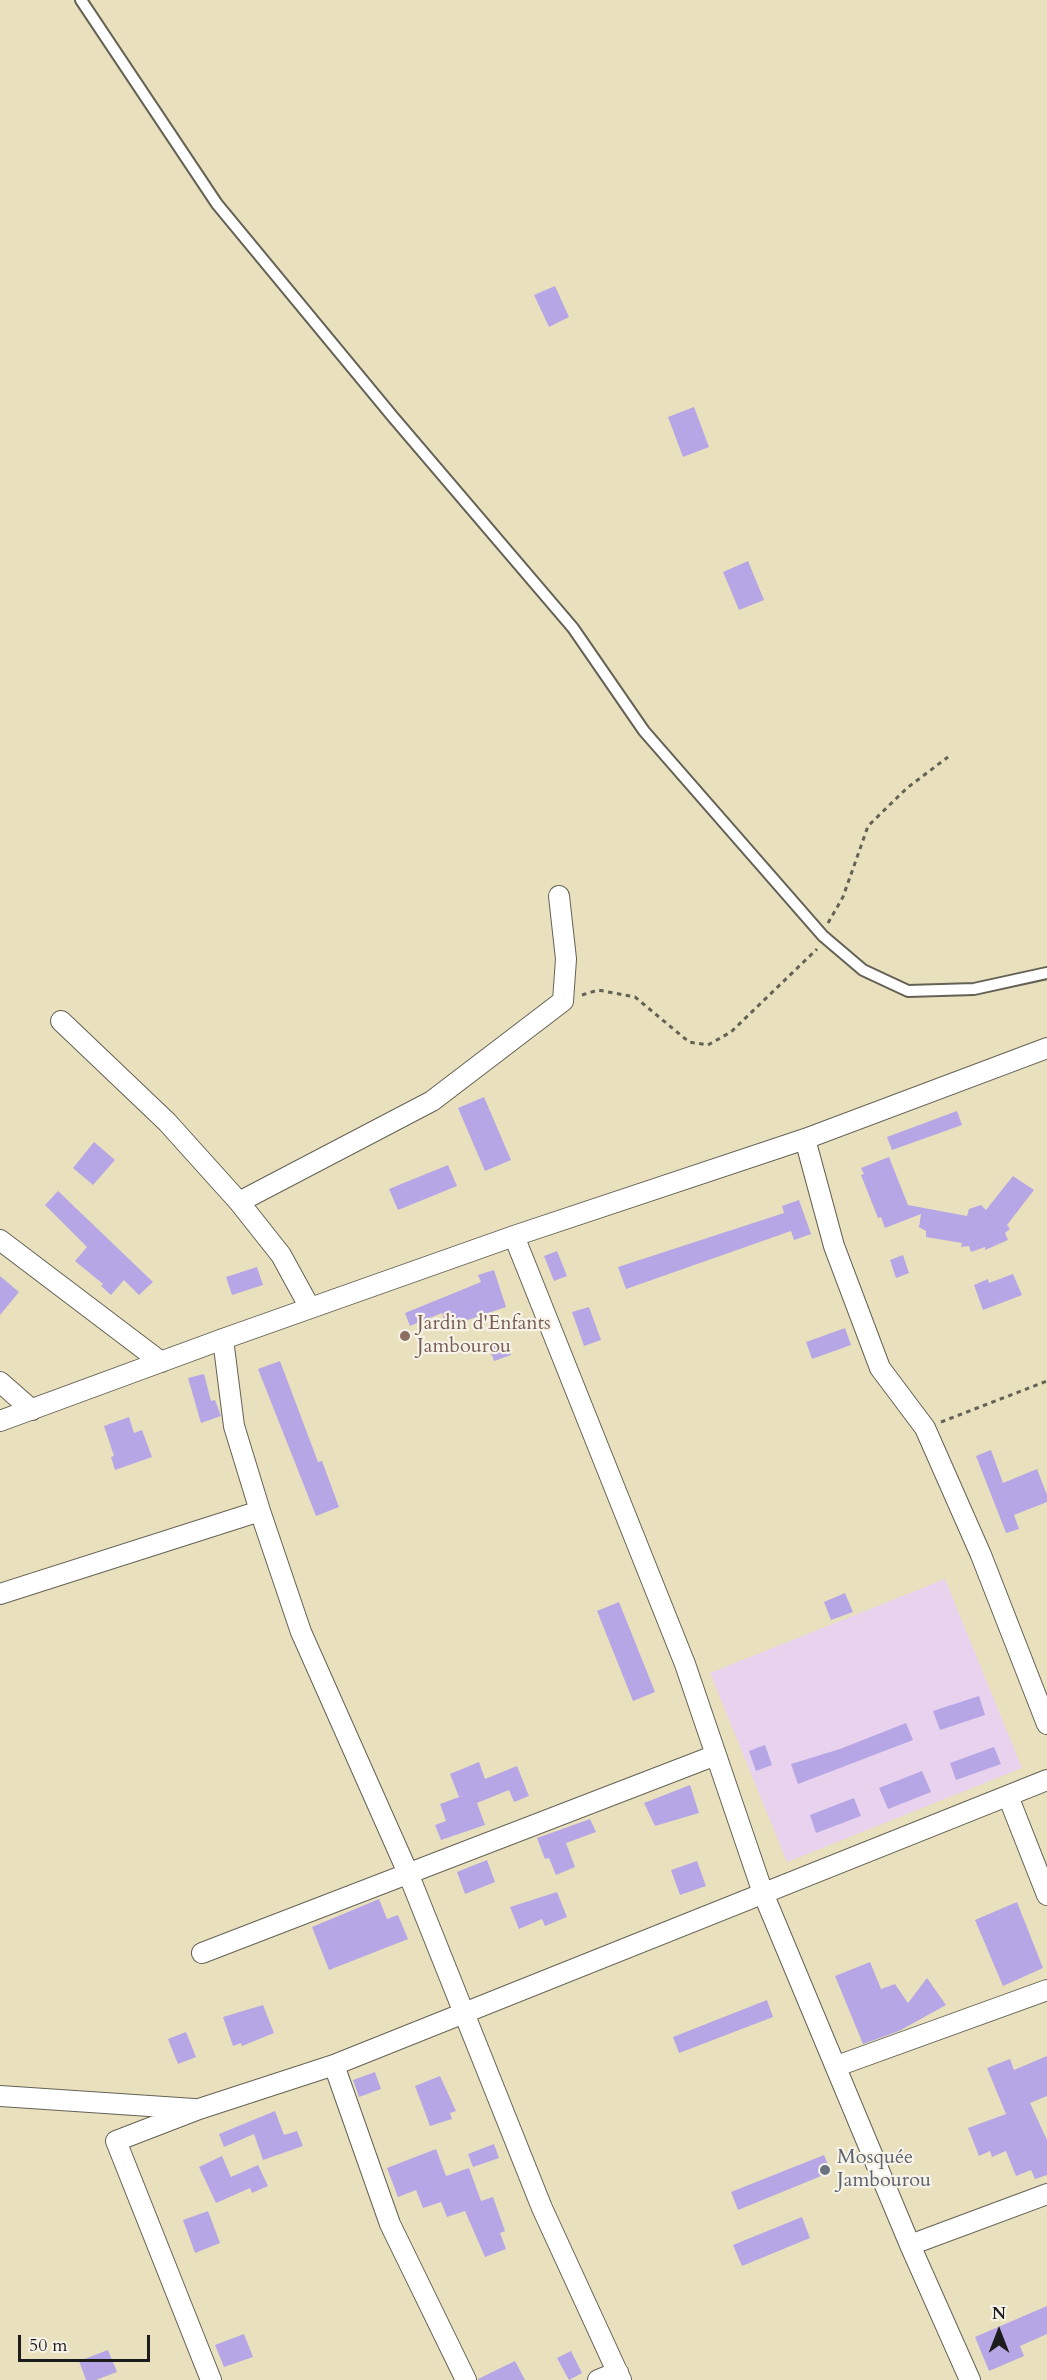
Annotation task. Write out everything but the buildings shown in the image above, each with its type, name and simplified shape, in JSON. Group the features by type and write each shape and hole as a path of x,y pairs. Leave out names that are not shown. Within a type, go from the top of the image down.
{"street":[{"path":"239,1202 432,1101 563,1001 566,959 559,896"},
{"path":"61,1021 167,1122 239,1202 281,1255 310,1308"},
{"path":"0,1421 514,1236 805,1139 1047,1048"},
{"path":"805,1139 834,1246 880,1368 926,1428 981,1555 1047,1724"},
{"path":"514,1236 685,1664 763,1893 910,2245 970,2380"},
{"path":"0,1240 161,1362"},
{"path":"223,1339 234,1426 260,1511 302,1632 408,1873 466,2012 542,2208 619,2376 598,2380"},
{"path":"0,1382 32,1410"},
{"path":"0,1594 260,1511"},
{"path":"202,1953 716,1755"},
{"path":"211,2380 116,2141 199,2109 334,2065 1047,1780"},
{"path":"1008,1797 1046,1888"},
{"path":"837,2066 1047,1990"},
{"path":"334,2065 390,2224 466,2380"},
{"path":"0,2096 199,2109"},
{"path":"910,2245 1047,2194"}],"lane":[{"path":"81,0 217,204 393,417 573,628 644,731 823,936 863,970 908,991 974,989 1047,973"}],"path":[{"path":"563,1001 598,990 635,997 689,1042 708,1045 731,1032 815,952 843,897 868,826 907,788 948,757"},
{"path":"926,1428 1047,1381"}],"shaded area":[{"path":"945,1579 1022,1768 787,1862 710,1673"}],"place":[{"name":"Jardin d'Enfants Jambourou","path":"405,1336"},
{"name":"Mosquée Jambourou","path":"825,2170"}]}
